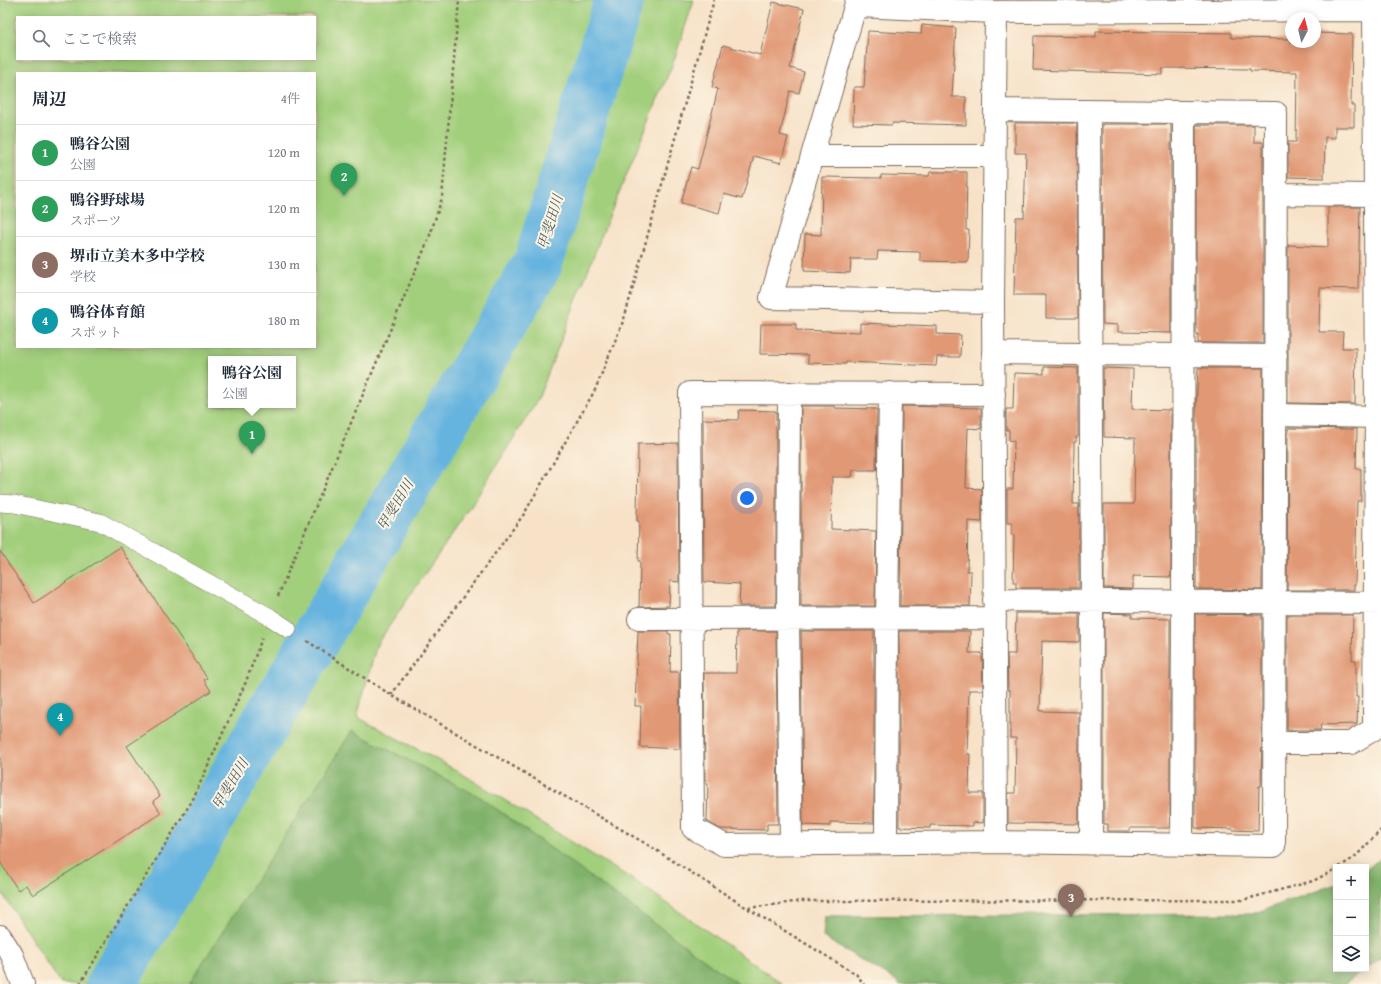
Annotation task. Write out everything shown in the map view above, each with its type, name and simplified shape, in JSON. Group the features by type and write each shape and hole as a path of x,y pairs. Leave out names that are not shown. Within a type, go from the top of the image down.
{"street":[{"path":"993,302 771,298 856,3 996,12 1374,5 1378,417 1377,603 1374,728 1351,743 1274,743"},
{"path":"996,12 993,302 996,842"},
{"path":"994,394 690,392 693,828 724,845 996,842 1274,846 1276,113 995,110"},
{"path":"1089,111 1092,601 1091,844"},
{"path":"1182,845 1184,112"},
{"path":"812,156 994,156"},
{"path":"1276,194 1375,195"},
{"path":"993,353 1276,356"},
{"path":"790,393 788,619 790,844"},
{"path":"886,843 890,393"},
{"path":"1275,415 1378,417"},
{"path":"0,503 14,504 100,522 270,617 288,629"},
{"path":"639,619 887,618 1092,601 1377,603"},
{"path":"0,936 12,955 23,984"}],"path":[{"path":"80,984 193,799 245,684 270,617 426,246 442,198 459,0"},
{"path":"391,695 524,514 594,390 624,320 714,0"},
{"path":"288,629 391,695 648,845 747,908 856,974 864,984"},
{"path":"1344,864 1355,858 1381,830"},
{"path":"747,908 802,901 1243,900 1313,882 1333,870"}],"green space":[{"path":"0,0 694,0 673,63 608,219 538,399 470,508 377,644 357,717 456,770 638,883 783,984 61,984 0,890"},
{"path":"352,731 480,797 738,984 189,984"},
{"path":"1381,857 1381,958 1369,967 1369,900 1369,867"},
{"path":"1333,885 1333,972 1361,972 1345,984 899,984 895,980 823,937 825,916 1252,914"}],"building":[{"path":"773,2 804,9 790,68 804,72 799,93 790,91 780,135 788,137 781,163 754,156 742,199 724,194 719,213 681,203 691,167 698,169 718,89 712,87 723,45 760,55"},
{"path":"922,25 956,28 952,97 966,97 966,125 892,123 892,125 853,124 854,87 864,87 868,31 921,34"},
{"path":"1096,31 1231,33 1231,38 1285,39 1285,48 1321,48 1321,33 1352,34 1351,105 1354,105 1354,127 1335,127 1335,138 1325,137 1324,178 1288,177 1288,142 1296,142 1297,72 1250,71 1250,69 1162,68 1162,74 1033,70 1034,36 1096,37"},
{"path":"1015,123 1077,123 1078,318 1046,318 1046,295 1014,295 1016,217 1024,217 1026,153 1015,153"},
{"path":"1102,124 1171,124 1171,333 1118,332 1118,325 1103,324"},
{"path":"1196,125 1254,125 1254,142 1263,142 1263,343 1198,343 1198,334 1196,334"},
{"path":"930,172 967,172 966,230 969,230 968,262 920,261 920,252 878,251 877,259 851,259 850,273 804,271 805,234 821,235 822,177 881,178 881,175 929,176"},
{"path":"1328,207 1360,207 1358,289 1320,288 1319,332 1343,332 1342,348 1356,348 1355,404 1288,403 1288,245 1328,247"},
{"path":"860,323 937,326 937,334 961,335 960,357 937,357 936,366 846,362 846,364 808,363 808,355 760,354 761,324 796,324 796,330 860,332"},
{"path":"1044,367 1078,368 1078,437 1076,437 1076,442 1074,442 1073,504 1079,504 1079,588 1016,588 1016,582 1013,582 1014,535 1012,535 1012,523 1007,523 1007,489 1013,489 1014,441 1009,440 1009,430 1006,430 1006,409 1013,409 1014,373 1044,374"},
{"path":"1103,368 1133,369 1132,409 1171,410 1171,577 1133,576 1133,589 1104,588 1104,504 1134,504 1135,438 1104,437"},
{"path":"1198,368 1263,368 1262,590 1196,589 1196,410"},
{"path":"801,406 834,406 834,408 877,409 876,470 853,470 852,477 832,477 831,529 876,531 875,606 801,606"},
{"path":"902,406 981,408 981,429 968,428 966,488 982,489 982,522 968,521 967,571 971,571 970,606 900,606"},
{"path":"739,410 776,411 776,606 739,606 740,584 704,582 703,419 738,420"},
{"path":"1288,428 1357,429 1356,469 1361,469 1361,501 1357,501 1354,590 1287,590"},
{"path":"678,443 679,582 670,581 669,606 639,607 640,561 638,561 639,521 637,521 638,444"},
{"path":"120,547 207,678 204,680 211,691 127,746 160,796 153,801 161,813 33,895 26,885 18,890 0,862 0,551 34,603"},
{"path":"1016,613 1079,613 1079,642 1042,641 1040,711 1079,712 1079,824 1008,823 1008,793 1015,793 1016,738 1010,738 1010,690 1008,690 1007,654 1015,654"},
{"path":"1104,613 1132,614 1132,618 1170,619 1170,828 1130,828 1130,831 1108,831 1108,824 1104,824"},
{"path":"1195,614 1262,615 1261,786 1259,786 1258,831 1195,828"},
{"path":"1287,615 1353,615 1352,660 1356,660 1356,697 1358,697 1357,724 1320,725 1321,730 1287,730"},
{"path":"638,631 668,631 668,634 671,634 670,672 679,672 680,749 640,747 641,706 635,706"},
{"path":"737,631 776,631 778,824 767,824 767,830 720,829 707,821 708,783 705,783 704,673 736,673"},
{"path":"801,631 874,631 874,823 830,822 830,826 803,825"},
{"path":"899,631 970,631 969,653 982,653 983,690 969,690 967,754 970,754 969,793 983,793 983,823 973,822 973,826 930,825 930,828 899,827"}],"waterway":[{"name":"甲斐田川","path":"111,984 538,263 619,0"}],"place":[{"name":"鴨谷野球場","path":"344,196"},
{"name":"鴨谷公園","path":"252,454"},
{"name":"鴨谷体育館","path":"60,736"},
{"name":"堺市立美木多中学校","path":"1071,917"}]}
